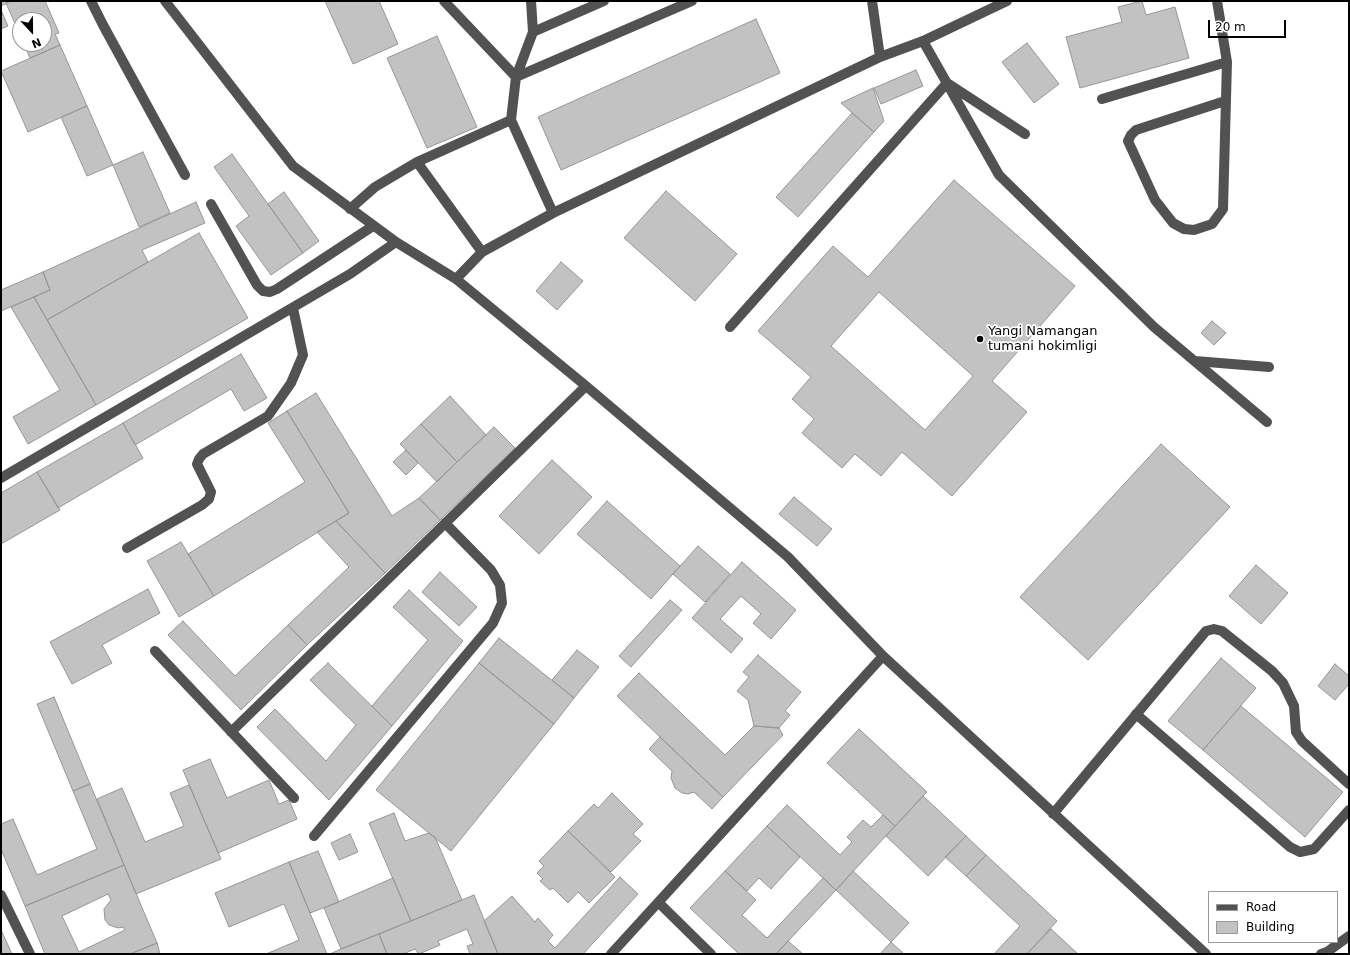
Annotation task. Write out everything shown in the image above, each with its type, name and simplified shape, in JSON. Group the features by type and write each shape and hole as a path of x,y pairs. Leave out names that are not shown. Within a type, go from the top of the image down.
{"street":[{"path":"91,1 103,26 185,175"},
{"path":"165,1 293,166 396,242 456,279 586,386 788,557 883,656 1206,954"},
{"path":"444,1 516,77"},
{"path":"531,1 533,32 516,77 510,120 553,214"},
{"path":"533,32 604,1"},
{"path":"516,77 692,1"},
{"path":"872,1 880,57"},
{"path":"456,279 482,252 553,214 880,57 923,41 1007,1"},
{"path":"1217,1 1227,62 1223,209 1212,224 1194,230 1184,229 1173,223 1155,200 1128,141 1130,135 1136,130 1225,101"},
{"path":"923,41 999,175 1154,327 1267,422"},
{"path":"1102,99 1227,62"},
{"path":"947,83 1025,134"},
{"path":"730,327 947,83"},
{"path":"350,209 375,187 417,162 510,120"},
{"path":"417,162 482,252"},
{"path":"210,204 257,285 262,291 270,292 278,289 373,226"},
{"path":"1,478 350,274 396,242"},
{"path":"127,548 202,505 209,499 211,492 197,464 199,459 204,454 268,416 280,400 291,384 303,355 293,308"},
{"path":"1195,361 1269,367"},
{"path":"231,732 586,386"},
{"path":"314,836 492,623 502,603 500,585 491,570 445,523"},
{"path":"1053,814 1206,631 1214,629 1222,631 1272,671 1283,683 1294,706 1296,732 1302,741 1349,784"},
{"path":"155,651 294,798"},
{"path":"611,954 883,656"},
{"path":"1136,714 1290,846 1300,852 1307,852 1314,849 1349,810"},
{"path":"1,895 30,954"},
{"path":"659,903 711,954"},
{"path":"1326,953 1349,936"}],"building":[{"path":"1,1 11,1 1,6"},
{"path":"12,1 45,1 50,12 12,12 12,17 6,3"},
{"path":"325,1 379,1 398,44 353,64"},
{"path":"1142,1 1146,15 1175,7 1189,58 1080,88 1066,37 1122,22 1118,7"},
{"path":"1,10 8,26 1,29"},
{"path":"52,17 59,33 55,34 60,45 52,48"},
{"path":"756,19 780,73 561,170 538,117"},
{"path":"437,36 477,127 427,148 387,58"},
{"path":"1027,43 1059,84 1034,103 1002,62"},
{"path":"60,45 87,106 28,132 1,71 44,52 52,52 52,49"},
{"path":"27,52 44,52 30,58"},
{"path":"916,70 923,86 881,104 874,88"},
{"path":"873,88 884,121 874,132 841,103"},
{"path":"87,106 113,165 87,176 61,117"},
{"path":"852,113 874,132 798,217 776,197"},
{"path":"143,152 170,213 139,227 113,165"},
{"path":"232,154 303,253 271,275 236,226 249,216 214,167"},
{"name":"Yangi Namangan tumani hokimligi","path":"954,180 1075,286 992,381 1027,412 952,496 902,452 881,476 855,454 842,468 802,433 814,419 792,399 811,377 758,331 833,246 868,277","holes":["879,292 973,376 925,430 831,346"]},
{"path":"666,191 737,254 695,301 624,238"},
{"path":"284,192 319,241 303,253 268,204"},
{"path":"196,202 205,223 142,250 148,262 47,320 34,297 50,290 43,272"},
{"path":"199,233 248,318 96,405 47,320"},
{"path":"561,262 583,281 557,310 536,291"},
{"path":"43,272 50,290 1,311 1,290"},
{"path":"34,297 96,405 28,444 13,417 60,390 11,307"},
{"path":"1212,321 1226,333 1214,345 1201,333"},
{"path":"241,354 267,398 244,411 231,389 135,445 123,423"},
{"path":"316,393 392,516 419,498 440,520 385,573 336,521 349,513 287,411"},
{"path":"450,396 486,435 457,462 421,424"},
{"path":"287,411 349,513 214,596 188,554 305,482 268,423"},
{"path":"123,423 143,458 58,508 37,472"},
{"path":"421,424 457,462 437,482 400,444"},
{"path":"494,427 515,448 440,520 419,498"},
{"path":"1161,444 1230,507 1088,660 1020,597"},
{"path":"406,450 418,463 406,475 393,462"},
{"path":"552,460 592,497 539,554 499,516"},
{"path":"37,472 60,510 1,544 1,493"},
{"path":"794,497 832,529 817,546 779,514"},
{"path":"607,501 680,566 651,599 577,534"},
{"path":"336,521 385,573 307,645 288,625 349,567 317,532"},
{"path":"181,542 214,596 179,617 147,561"},
{"path":"698,546 730,574 705,602 673,574"},
{"path":"742,562 796,610 771,639 753,623 761,614 741,596 720,619 743,639 731,653 692,618"},
{"path":"1256,565 1288,593 1261,624 1229,596"},
{"path":"440,572 477,607 459,626 422,592"},
{"path":"148,589 160,613 102,645 112,663 72,684 50,642"},
{"path":"409,590 463,641 392,726 372,706 428,640 393,607"},
{"path":"670,600 682,610 631,667 619,656"},
{"path":"183,621 235,676 288,625 307,645 241,710 168,635"},
{"path":"499,638 574,698 554,724 479,663"},
{"path":"577,650 599,667 574,698 552,680"},
{"path":"758,655 801,692 785,711 790,715 779,728 754,726 748,700 737,691 749,677 743,672"},
{"path":"1221,658 1256,688 1203,750 1168,721"},
{"path":"328,663 392,726 329,800 257,727 275,709 326,761 356,725 310,680"},
{"path":"479,663 554,724 451,851 376,790"},
{"path":"1335,664 1349,676 1349,684 1335,700 1318,686"},
{"path":"639,673 725,755 754,726 779,728 783,735 723,797 617,696"},
{"path":"54,697 90,784 73,791 37,704"},
{"path":"1241,706 1343,792 1305,837 1203,750"},
{"path":"859,729 927,792 895,826 827,763"},
{"path":"660,737 723,797 712,809 694,792 688,794 682,793 675,788 671,778 672,771 649,749"},
{"path":"210,759 227,798 269,780 279,804 289,800 297,819 218,853 183,770"},
{"path":"90,784 124,865 25,906 1,849 1,824 13,819 37,875 97,849 73,791"},
{"path":"189,785 221,859 136,894 97,799 122,788 145,842 184,826 170,793"},
{"path":"612,793 643,824 633,834 641,841 611,872 568,831 594,804 598,808"},
{"path":"923,796 966,836 928,876 886,836"},
{"path":"787,805 840,855 852,842 847,837 863,820 871,827 883,815 895,826 836,890 767,826"},
{"path":"394,813 405,841 429,833 435,837 462,900 411,921 369,823"},
{"path":"767,826 800,857 771,889 759,878 747,891 725,871"},
{"path":"568,831 615,877 589,903 578,892 568,903 553,888 550,890 540,881 543,879 537,873 544,866 539,861"},
{"path":"350,834 358,852 339,860 331,843"},
{"path":"966,836 986,855 966,876 945,857"},
{"path":"318,851 339,902 310,913 289,862"},
{"path":"986,855 1057,921 1027,954 994,954 1020,926 966,876"},
{"path":"289,862 327,954 266,954 299,940 284,904 229,927 215,893"},
{"path":"124,865 157,943 130,954 45,954 25,906","holes":["108,894 111,900 104,909 105,920 109,925 118,928 123,927 125,930 79,952 62,916"]},
{"path":"725,871 756,900 742,915 767,938 823,878 836,890 776,954 739,954 690,908"},
{"path":"853,871 909,923 891,942 836,890"},
{"path":"620,877 638,894 583,954 498,954 484,921 512,896 535,922 538,918 553,935 548,941 555,948"},
{"path":"393,878 411,921 341,949 324,908"},
{"path":"474,895 498,954 470,954 467,946 473,944 467,929 438,941 440,945 419,954 415,949 403,954 387,954 379,934"},
{"path":"1051,929 1078,954 1027,954"},
{"path":"1,930 12,954 1,954"},
{"path":"379,934 387,954 330,954 341,949"},
{"path":"788,941 803,954 776,954"},
{"path":"891,942 904,954 880,954"},
{"path":"157,943 160,954 130,954"}],"place":[{"name":"Yangi Namangan tumani hokimligi","path":"980,339"}]}
